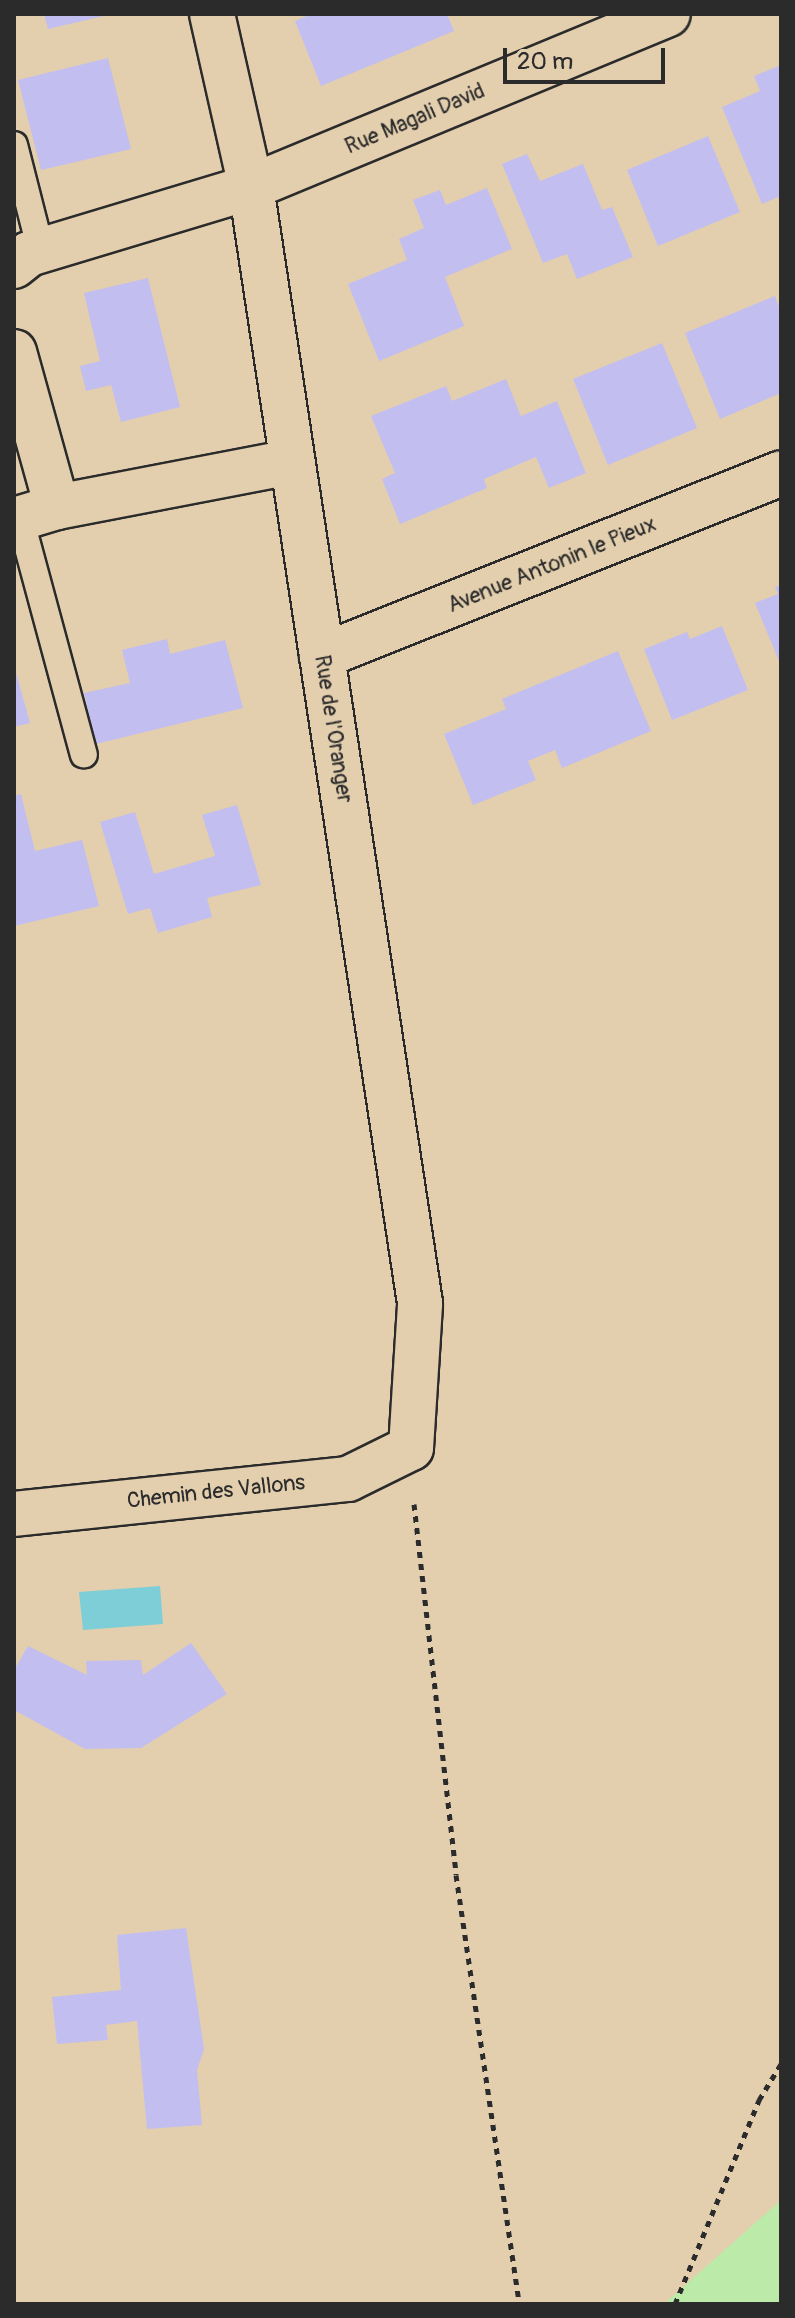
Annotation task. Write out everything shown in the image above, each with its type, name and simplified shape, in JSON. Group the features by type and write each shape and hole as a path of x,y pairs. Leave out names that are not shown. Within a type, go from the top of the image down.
{"street":[{"name":"Rue de l'Oranger","path":"212,14 251,187 420,1303 411,1448"},
{"name":"Rue Magali David","path":"27,258 251,187 668,14"},
{"path":"14,352 31,515 291,462"},
{"name":"Avenue Antonin le Pieux","path":"322,656 781,473"},
{"name":"Chemin des Vallons","path":"14,1514 348,1479 411,1448"}],"lane":[{"path":"14,145 27,258"},
{"path":"31,515 84,755"}],"path":[{"path":"411,1448 414,1529 454,1859 519,2304"},
{"path":"675,2304 759,2100 781,2064"}],"green space":[{"path":"781,2200 781,2304 664,2304"}],"water":[{"path":"160,1586 163,1624 83,1630 79,1592"}],"building":[{"path":"44,14 108,14 108,15 48,29"},
{"path":"311,14 447,14 454,31 321,86 295,21"},
{"path":"108,58 131,149 41,170 18,80"},
{"path":"781,65 781,196 762,204 722,107 760,91 754,76"},
{"path":"708,136 740,212 658,246 627,170"},
{"path":"527,154 540,181 583,164 602,210 612,207 633,257 577,279 567,254 543,263 502,164"},
{"path":"487,188 512,249 445,277 464,326 379,361 348,284 407,260 399,239 424,228 413,200 440,190 446,205"},
{"path":"148,278 180,407 121,422 111,385 86,391 80,366 100,361 84,293"},
{"path":"775,296 781,312 781,393 720,419 685,333"},
{"path":"662,343 697,428 608,465 573,379"},
{"path":"506,379 521,416 557,401 586,473 549,488 536,457 484,479 487,488 400,524 382,479 395,473 371,416 446,386 452,401"},
{"path":"781,585 781,666 755,603 778,594 775,587"},
{"path":"722,626 748,690 672,720 644,649 687,632 690,639"},
{"path":"167,639 170,654 225,640 243,708 96,744 84,693 130,683 122,650"},
{"path":"618,651 651,731 562,768 555,750 528,761 536,780 473,805 444,734 506,709 502,699"},
{"path":"14,665 30,723 14,727"},
{"path":"21,794 35,851 82,840 99,906 14,926 14,796"},
{"path":"237,805 261,885 207,898 212,917 158,933 150,908 128,914 100,822 135,812 154,874 215,856 202,815"},
{"path":"191,1643 227,1694 141,1748 85,1749 14,1710 14,1670 28,1646 87,1675 86,1661 141,1660 143,1675"},
{"path":"186,1928 204,2049 197,2070 202,2125 147,2129 137,2021 106,2025 108,2040 57,2044 52,1997 121,1990 117,1935"}]}
